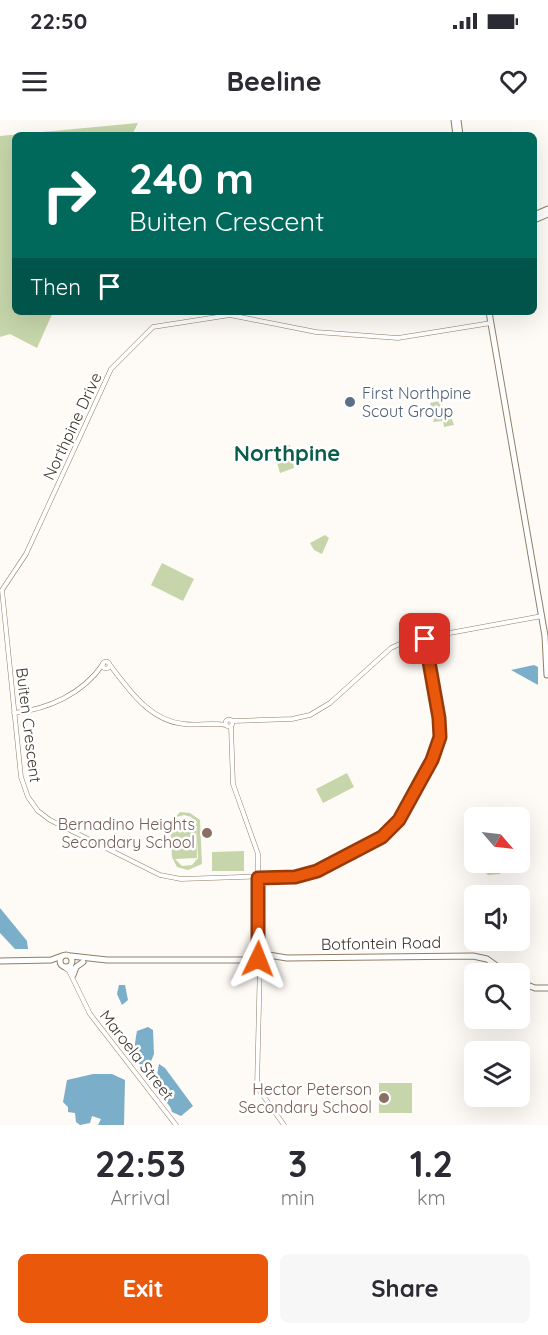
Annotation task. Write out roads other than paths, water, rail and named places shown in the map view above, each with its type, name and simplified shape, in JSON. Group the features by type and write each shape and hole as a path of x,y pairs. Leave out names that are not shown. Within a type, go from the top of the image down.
{"main road":[{"path":"489,315 530,551 548,682"},
{"path":"0,961 27,961 63,966 62,956 27,961"},
{"name":"Botfontein Road","path":"62,956 107,960"},
{"path":"71,956 72,965"},
{"name":"Botfontein Road","path":"63,966 107,960 473,956 493,963"},
{"path":"73,975 76,967 83,962"},
{"path":"530,986 548,988"}],"street":[{"name":"Northpine Drive","path":"52,496 111,369 155,326 230,315 316,332 398,338 490,323"},
{"name":"Buiten Crescent","path":"52,496 26,554 1,592 23,784 32,805 45,817 166,877 295,877 317,871 382,837 399,820 432,760 440,737 439,718 425,637"},
{"path":"14,713 54,703 107,667 117,674 144,706 164,719 184,724 229,724 292,719 310,715 326,706 392,648 406,641 540,616"},
{"path":"229,724 233,784 258,854 261,970 257,1086 284,1125"},
{"name":"Maroela Street","path":"72,965 81,999"},
{"name":"Maroela Street","path":"63,966 69,971 81,999 176,1125"}],"water":[{"path":"534,665 538,667 538,685 511,670"},
{"path":"0,908 27,941 28,949 15,949 0,933"},
{"path":"119,985 125,985 128,1000 122,1005 117,994"},
{"path":"148,1027 153,1030 154,1054 147,1071 136,1059 135,1048 137,1031"},
{"path":"159,1064 165,1068 193,1106 181,1116 172,1112 158,1091"},
{"path":"93,1074 112,1074 125,1080 124,1125 98,1125 101,1119 92,1116 90,1123 80,1125 76,1122 75,1113 68,1112 68,1107 63,1102 67,1080"}],"place":[{"name":"First Northpine Scout Group","path":"350,402"},
{"name":"Bernadino Heights Secondary School","path":"207,833"},
{"name":"Hector Peterson Secondary School","path":"384,1098"}],"district":[{"name":"Northpine","path":"287,453"}]}
